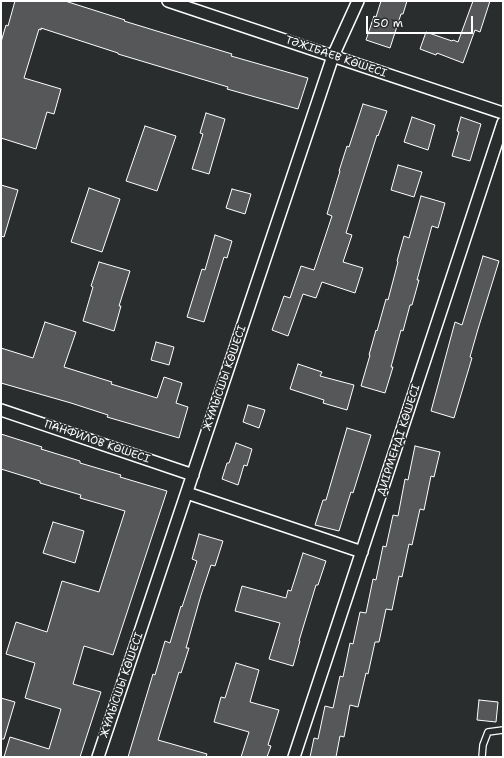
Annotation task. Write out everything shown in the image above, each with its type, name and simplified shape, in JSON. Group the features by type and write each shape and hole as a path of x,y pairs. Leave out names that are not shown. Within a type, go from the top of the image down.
{"street":[{"name":"ТӘЖІБАЕВ КӨШЕСІ","path":"168,1 503,113"},
{"name":"ЖҰМЫСШЫ КӨШЕСІ","path":"98,757 333,56 358,1"},
{"name":"ДИІРМЕНДІ КӨШЕСІ","path":"294,757 503,123"},
{"name":"ПАНФИЛОВ КӨШЕСІ","path":"1,410 193,474"},
{"path":"186,493 362,552"}],"lane":[{"path":"482,757 483,745 488,732 503,730"}],"building":[{"path":"15,1 65,1 125,20 124,21 232,54 231,56 308,78 298,109 227,89 228,87 118,54 41,28 41,30 39,29 24,78 61,89 54,114 47,112 36,149 1,138 1,42 6,25 8,26"},
{"path":"381,1 407,1 403,14 401,14 390,48 366,40"},
{"path":"473,1 490,1 480,32 475,30 463,63 437,53 436,55 420,49 426,32 458,42"},
{"path":"363,104 387,111 378,136 377,135 346,233 352,235 343,262 363,268 355,293 322,282 316,298 303,294 288,336 272,330 284,296 290,298 301,266 314,270 332,216 327,214 339,171 347,146 349,147"},
{"path":"206,113 225,119 209,174 192,169 203,134 200,133"},
{"path":"412,117 435,125 428,150 404,142"},
{"path":"461,117 481,124 470,161 452,156 459,132 457,131"},
{"path":"145,126 176,136 157,191 126,181"},
{"path":"398,165 422,172 414,197 391,190"},
{"path":"1,185 18,190 4,237 1,236"},
{"path":"89,188 120,199 102,252 71,242"},
{"path":"232,189 251,194 245,214 226,208"},
{"path":"421,196 445,203 438,228 432,226 417,280 419,280 412,305 410,305 403,331 401,330 391,367 393,367 385,393 361,386 376,330 377,331 386,299 388,300 404,236 409,238"},
{"path":"215,235 232,241 227,258 224,257 204,322 187,317 202,269 205,270"},
{"path":"483,256 499,261 478,329 470,357 472,358 454,418 431,411 455,322 462,325"},
{"path":"99,262 130,271 119,306 121,306 114,331 83,321 93,287 91,286"},
{"path":"45,322 76,332 64,367 112,382 111,384 157,398 164,377 182,383 176,403 188,407 179,438 107,417 108,415 71,403 1,383 1,348 33,358"},
{"path":"156,342 174,347 169,365 151,360"},
{"path":"298,364 322,372 320,376 354,385 347,410 323,403 324,400 290,389"},
{"path":"248,405 265,410 259,428 243,422"},
{"path":"347,428 371,435 353,493 351,492 339,531 315,525 323,500 326,500"},
{"path":"1,434 42,447 41,449 80,461 80,463 121,475 120,477 167,491 113,655 84,646 73,684 101,692 80,757 4,757 10,737 49,749 61,709 25,698 35,663 6,654 16,622 47,632 62,581 99,592 125,511 80,498 81,495 40,483 40,481 1,469"},
{"path":"236,443 252,449 247,466 244,465 238,485 222,479"},
{"path":"415,446 440,452 434,477 431,476 424,510 420,509 412,545 409,544 402,577 399,576 392,610 386,609 379,642 375,642 368,674 366,673 358,707 350,705 344,737 340,736 336,757 310,757 314,738 318,739 325,706 333,708 340,676 343,677 350,643 353,644 360,612 366,613 373,579 376,580 383,546 386,547 393,515 398,516 405,479 408,480"},
{"path":"53,522 84,531 75,563 43,553"},
{"path":"199,534 223,541 215,566 211,565 201,595 186,648 189,648 181,673 179,672 158,740 207,754 206,757 128,757 153,674 155,675 165,641 170,643 197,561 192,559"},
{"path":"303,553 326,561 318,585 316,585 293,666 269,659 280,623 235,611 242,586 286,598 288,590 291,591"},
{"path":"236,663 259,670 250,702 279,710 268,745 271,746 267,757 241,757 249,732 214,722 221,697 225,698"},
{"path":"1,698 15,702 4,739 1,739"},
{"path":"479,700 498,702 496,722 477,720"}]}
